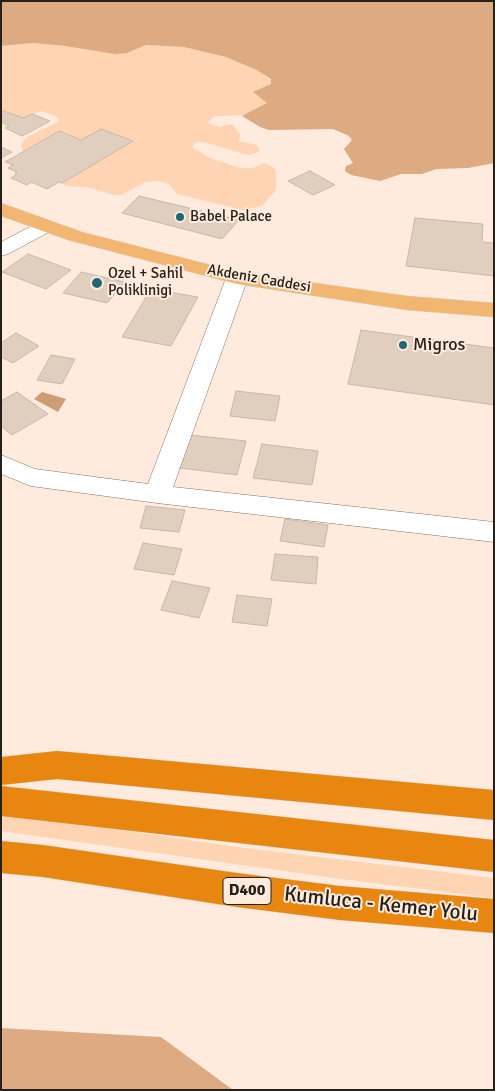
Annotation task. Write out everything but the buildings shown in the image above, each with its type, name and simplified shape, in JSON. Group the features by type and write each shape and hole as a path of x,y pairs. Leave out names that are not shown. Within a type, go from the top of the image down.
{"highway":[{"path":"1,771 57,765 494,805"},
{"path":"1,801 494,856"},
{"name":"Kumluca - Kemer Yolu","path":"1,858 43,861 237,890 340,903 494,916"}],"main road":[{"name":"Akdeniz Caddesi","path":"1,209 46,226 141,254 238,278 407,303 494,310"}],"street":[{"path":"1,250 46,226"},
{"path":"157,494 238,278"},
{"path":"1,464 31,477 157,494 494,532"}],"shaded area":[{"path":"1,1 494,1 494,163 468,168 436,169 422,174 401,174 380,181 351,175 345,171 346,166 353,163 344,149 352,140 349,136 333,129 269,130 242,116 267,103 253,92 271,84 271,79 257,70 226,57 184,47 146,45 127,53 115,54 34,43 1,46"},
{"path":"34,43 109,53 127,53 146,45 184,47 226,57 260,70 272,82 267,87 253,92 267,103 247,115 217,116 208,123 219,127 232,124 240,134 239,141 257,145 260,151 250,155 204,142 196,142 192,147 210,158 241,168 253,168 264,163 269,165 276,170 276,190 262,206 243,210 177,194 169,184 157,181 145,182 121,195 114,195 86,187 66,186 62,183 133,141 101,129 81,140 59,131 23,151 21,144 27,137 60,121 56,116 42,111 23,118 1,110 1,46"},
{"path":"42,392 66,399 58,412 34,399"},
{"path":"1,816 494,878 494,898 341,879 1,831"},
{"path":"1,1028 161,1037 233,1090 1,1090"}],"place":[{"name":"Babel Palace","path":"180,217"},
{"name":"Ozel + Sahil Poliklinigi","path":"97,283"},
{"name":"Migros","path":"403,345"}]}
